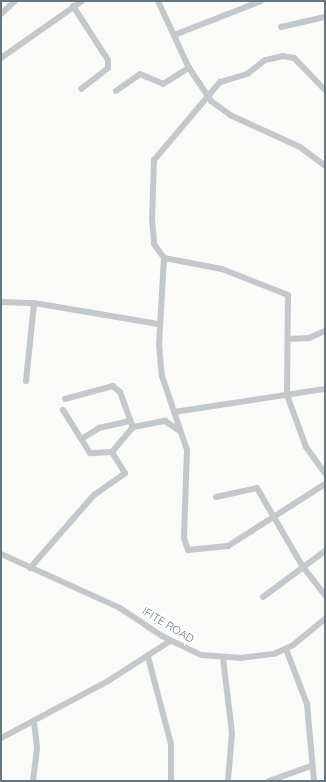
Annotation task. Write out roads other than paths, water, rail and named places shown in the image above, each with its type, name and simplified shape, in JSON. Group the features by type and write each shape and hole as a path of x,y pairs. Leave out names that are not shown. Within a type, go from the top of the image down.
{"street":[{"path":"1,14 15,1"},
{"path":"1,58 82,1"},
{"path":"158,1 189,68 207,97 230,115 279,136 325,166"},
{"path":"174,35 261,1"},
{"path":"73,6 108,60 108,68 81,88"},
{"path":"281,27 325,17"},
{"path":"325,90 294,58 275,56 247,74 220,82 154,160 152,232 154,244 164,258 158,324 162,376 187,450 184,530 188,550 228,546 275,518 325,484"},
{"path":"116,91 140,74 163,84 189,68"},
{"path":"164,258 222,269 288,295 287,395 306,447 325,473"},
{"path":"1,302 34,303 158,324"},
{"path":"26,381 34,303"},
{"path":"288,339 309,338 325,331"},
{"path":"65,399 113,386 120,392 131,424"},
{"path":"174,412 325,389"},
{"path":"62,410 83,438 90,453 112,452"},
{"path":"83,438 99,428 165,421 182,434"},
{"path":"112,452 131,424"},
{"path":"30,568 94,495 124,476 112,452"},
{"path":"216,497 255,487 275,518 303,567 325,595"},
{"path":"263,597 325,551"},
{"name":"IFITE ROAD","path":"1,554 120,608 170,641 201,655 223,658 263,656 286,649 323,623"},
{"path":"1,738 34,723 148,657 170,641"},
{"path":"286,649 307,704 314,781"},
{"path":"148,657 171,744 171,781"},
{"path":"223,658 232,733 228,781"},
{"path":"33,781 37,747 34,723"},
{"path":"269,781 312,766"}]}
